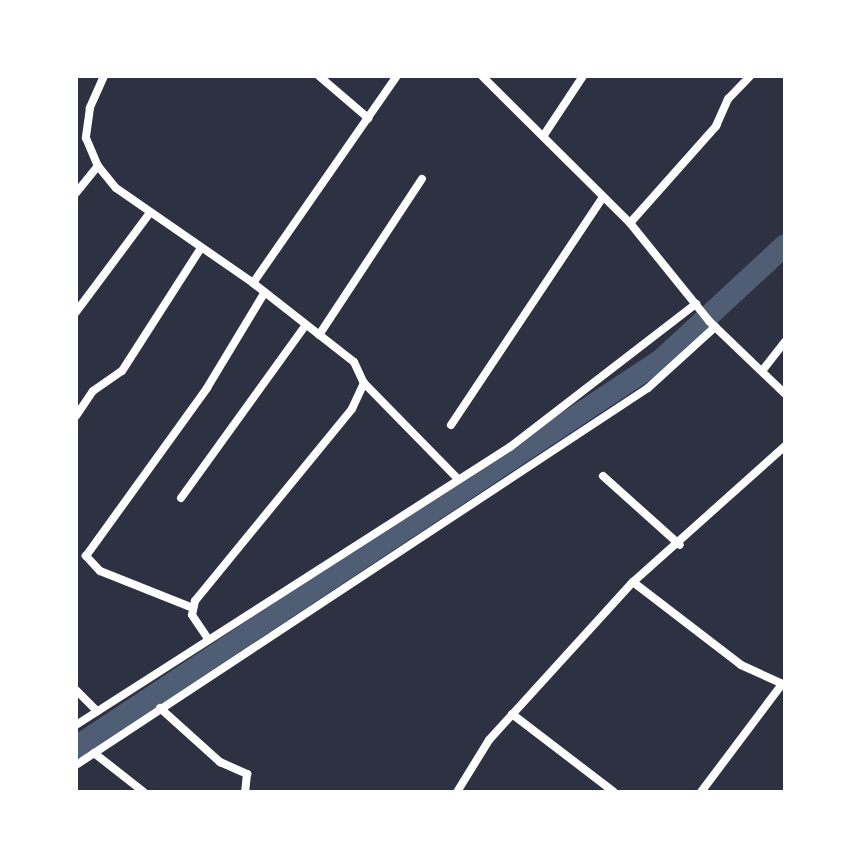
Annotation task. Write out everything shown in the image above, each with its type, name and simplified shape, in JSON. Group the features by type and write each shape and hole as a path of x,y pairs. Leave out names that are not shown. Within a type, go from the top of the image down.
{"street":[{"path":"104,76 90,108 86,138 98,166 149,214 253,283 354,362 364,383 457,478"},
{"path":"319,76 368,118"},
{"path":"253,283 397,76"},
{"path":"482,76 630,223 712,324 785,394"},
{"path":"544,135 583,76"},
{"path":"630,223 716,126 728,99 750,76"},
{"path":"76,193 98,166"},
{"path":"319,335 422,179"},
{"path":"451,425 603,197"},
{"path":"76,312 149,214"},
{"path":"76,416 93,391 122,371 201,248"},
{"path":"207,637 193,608 100,571 86,556 207,388 265,292"},
{"path":"76,725 207,637 510,447 699,308"},
{"path":"76,765 666,376 712,324"},
{"path":"181,498 306,325"},
{"path":"762,371 785,342"},
{"path":"193,608 352,409 364,383"},
{"path":"457,792 489,740 633,582 680,545 785,446"},
{"path":"603,476 680,545"},
{"path":"633,582 741,665 784,684 701,792"},
{"path":"76,690 97,711"},
{"path":"160,708 220,762 247,774 245,792"},
{"path":"512,714 614,792"},
{"path":"94,753 144,792"}],"waterway":[{"path":"76,747 661,360 785,245"}]}
